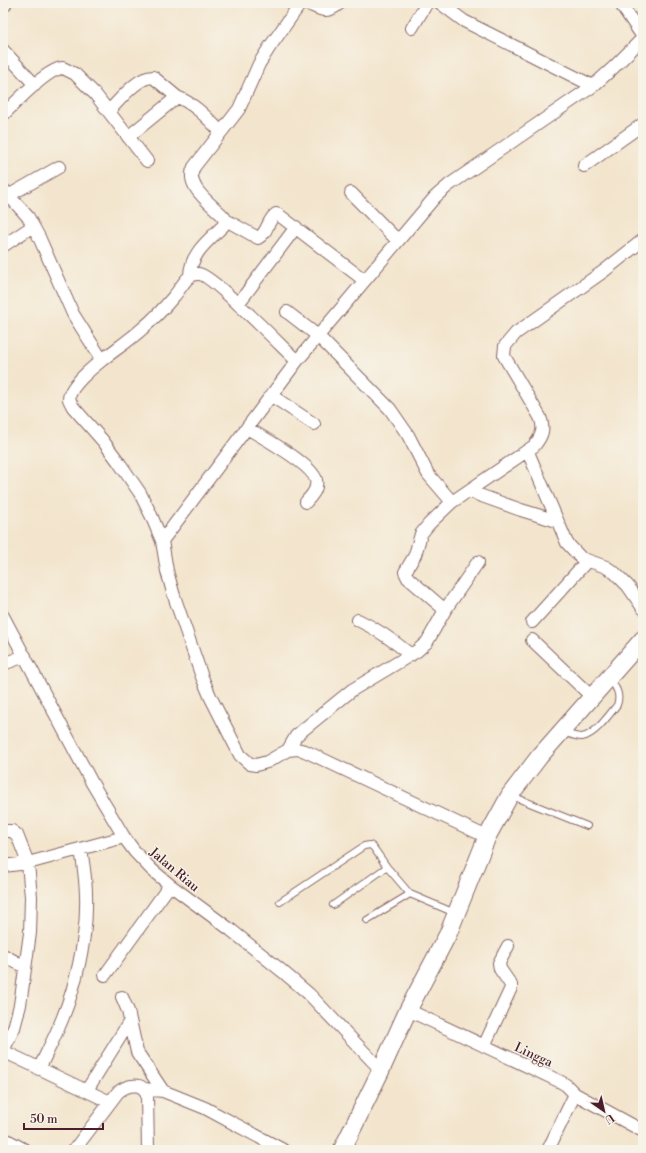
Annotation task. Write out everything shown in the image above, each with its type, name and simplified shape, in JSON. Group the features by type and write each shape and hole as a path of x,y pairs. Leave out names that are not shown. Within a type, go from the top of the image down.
{"main road":[{"path":"342,1150 408,1010 448,934 486,837 510,795 539,757 609,677 640,649"}],"street":[{"path":"340,3 331,10 321,10 307,4 300,4 259,64 239,109 194,167 191,177 198,191 224,219 258,238 267,229 272,216 276,214 279,215 364,280"},
{"path":"412,28 427,3"},
{"path":"162,541 297,361 435,197 449,185 593,86 643,38 620,3"},
{"path":"444,4 464,21 498,40 593,86"},
{"path":"3,50 35,85"},
{"path":"3,115 35,85 54,71 63,68 75,74 109,111 147,162"},
{"path":"109,111 136,84 146,77 153,77 177,97 199,110 221,132"},
{"path":"128,137 177,97"},
{"path":"584,166 643,124"},
{"path":"59,167 5,192 21,209 33,226 73,314 102,360"},
{"path":"351,193 398,241"},
{"path":"224,219 223,226 193,260 190,267 190,276 176,294 148,324 102,360 73,388 70,401 73,407 103,441 129,476 151,515 162,541 167,571 174,596 200,671 210,696 240,755 250,764 256,765 267,762 288,750 297,749 312,754 486,837"},
{"path":"3,246 33,226"},
{"path":"238,304 296,227"},
{"path":"445,610 408,578 405,572 415,555 419,538 424,529 452,502 528,452 542,436 542,422 504,356 505,346 516,332 604,271 643,240"},
{"path":"190,276 199,274 205,276 238,304 297,361"},
{"path":"287,312 318,336 390,409 408,435 428,474 452,502"},
{"path":"272,396 314,424"},
{"path":"247,428 280,448 311,471 316,481 316,488 306,502"},
{"path":"528,452 557,521 568,543 581,558 606,567 615,573 628,586 643,608"},
{"path":"468,491 557,521"},
{"path":"532,622 587,561"},
{"path":"288,750 296,736 347,694 411,655 431,638 445,610 478,562"},
{"name":"Jalan Riau","path":"3,616 92,784 124,837 143,862 170,885 231,930 309,994 381,1070"},
{"path":"358,620 383,634 411,655"},
{"path":"532,640 592,697"},
{"path":"3,664 25,656"},
{"path":"3,831 12,831 17,834 28,863 31,897 30,933 17,1018 3,1051 39,1070 87,1090 110,1102"},
{"path":"3,866 28,863 124,837"},
{"path":"39,1070 64,1016 78,963 85,924 86,907 86,888 81,849"},
{"path":"105,975 170,885"},
{"path":"484,1046 511,988 508,980 500,969 499,963 508,946"},
{"path":"3,955 25,966"},
{"path":"122,998 128,1011 137,1052 163,1091"},
{"name":"Lingga","path":"408,1010 561,1082 575,1094 643,1131"},
{"path":"87,1090 130,1021"},
{"path":"74,1150 118,1092 126,1087 140,1086 144,1089 163,1091 205,1108 283,1150"},
{"path":"144,1089 147,1095 148,1150"},
{"path":"548,1150 575,1094"},
{"path":"3,1138 25,1150"}],"lane":[{"path":"562,732 581,737 589,734 595,730 617,705 619,696 617,689 609,677"},
{"path":"510,795 587,826"},
{"path":"280,902 366,845 370,845 410,894 456,914"},
{"path":"333,905 387,867"},
{"path":"367,920 410,894"}]}
